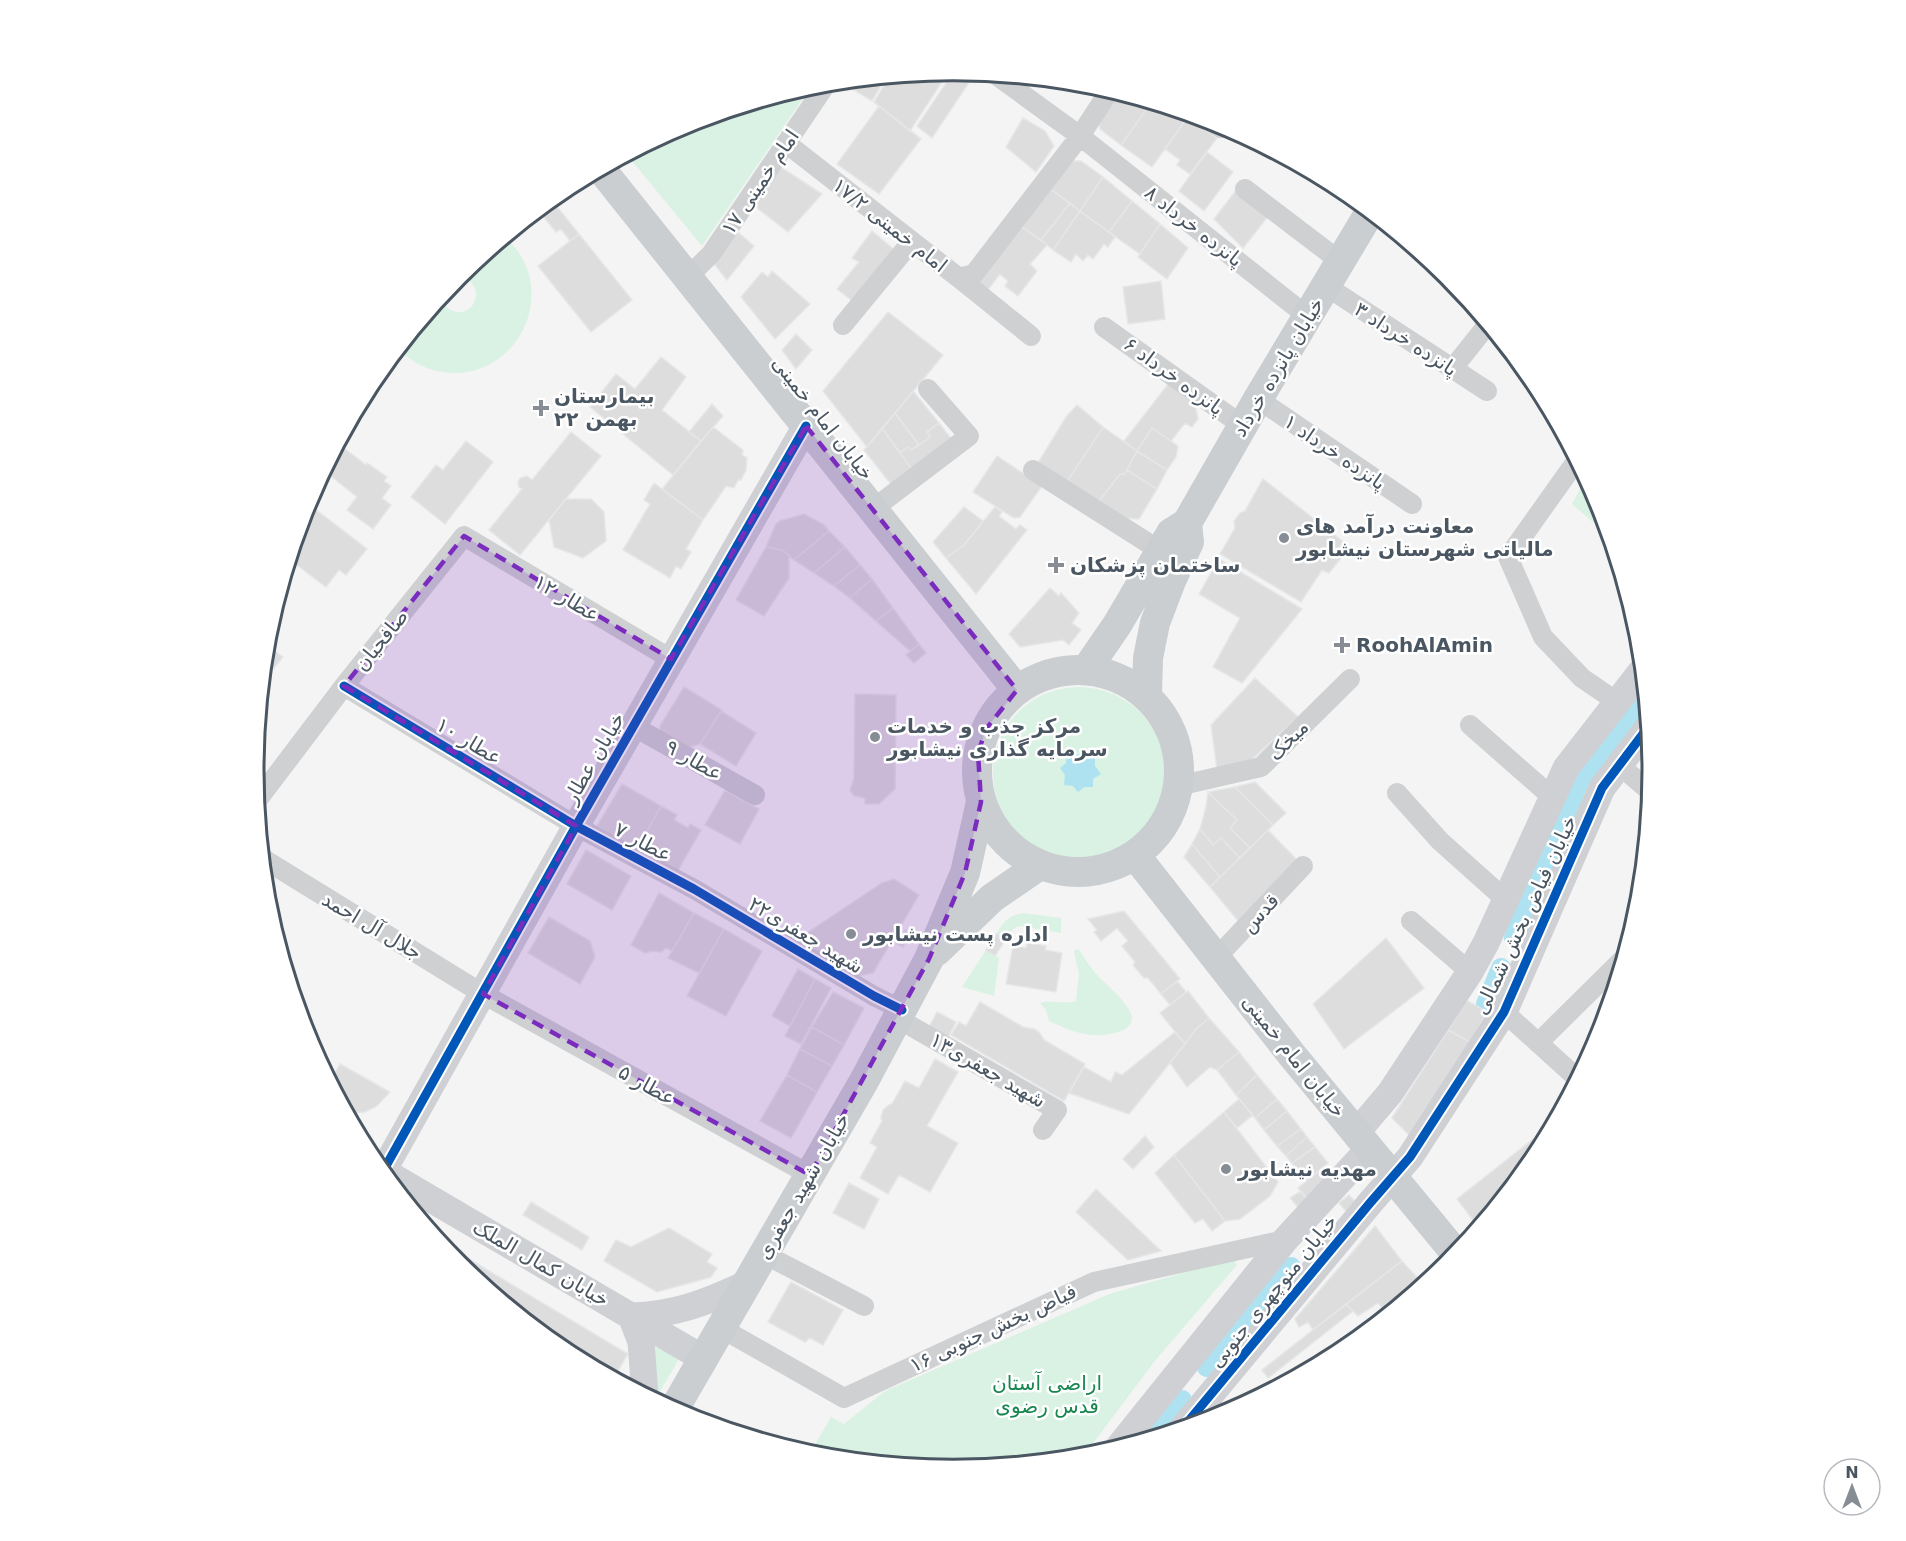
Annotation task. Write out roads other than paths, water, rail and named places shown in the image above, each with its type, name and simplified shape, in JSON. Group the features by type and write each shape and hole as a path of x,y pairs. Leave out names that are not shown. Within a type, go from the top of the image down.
{"main road":[{"name":"خیابان امام خمینی","path":"605,175 1017,690"},
{"name":"خیابان پانزده خرداد","path":"1086,670 1117,625 1171,534 1187,524 1258,399 1366,218"},
{"name":"خیابان پانزده خرداد","path":"1147,694 1148,658 1155,623 1189,542 1187,524"},
{"path":"1086,670 1109,675 1147,694 1170,728 1178,756 1178,786 1170,813 1156,836 1135,855 1116,865 1096,871 1054,870 1040,865 1011,848 993,827 981,802 976,778 978,753 986,729 999,708 1017,690 1038,678 1061,671 1086,670"},
{"name":"خیابان شهید جعفری","path":"678,1403 864,1081 929,959 965,873 981,802"},
{"name":"خیابان امام خمینی","path":"1135,855 1292,1055 1450,1248"},
{"name":"خیابان شهید جعفری","path":"929,959 992,898 1040,865"}],"street":[{"name":"پانزده خرداد ۸","path":"1007,83 1080,136 1307,316"},
{"name":"امام خمینی ۱۷","path":"688,277 711,254 820,94"},
{"name":"امام خمینی ۱۷/۲","path":"786,143 959,278 974,274 1080,136 1105,98"},
{"name":"پانزده خرداد ۳","path":"1245,189 1333,274 1453,368 1487,391"},
{"path":"843,325 912,241"},
{"path":"959,278 1031,336"},
{"name":"پانزده خرداد ۶","path":"1104,327 1243,426"},
{"path":"1453,368 1483,330"},
{"path":"873,509 969,436 928,389"},
{"name":"پانزده خرداد ۱","path":"1258,399 1412,504"},
{"name":"خیابان عطار","path":"386,1162 671,659 806,426"},
{"path":"1572,467 1508,557 1543,637 1582,678 1617,702"},
{"path":"1033,470 1161,550"},
{"name":"عطار ۱۲","path":"464,536 671,659"},
{"name":"صافحیان","path":"264,791 344,686 464,536"},
{"name":"خیابان فیاض بخش شمالی","path":"1363,1141 1390,1093 1470,972 1486,943 1566,768 1636,677"},
{"name":"میخک","path":"1178,786 1261,767 1350,679"},
{"name":"عطار ۱۰","path":"344,686 576,826"},
{"path":"1470,725 1553,798"},
{"name":"عطار ۹","path":"633,726 755,795"},
{"name":"خیابان فیاض بخش شمالی","path":"1393,1177 1410,1157 1504,1012 1602,788 1641,736"},
{"path":"1619,765 1642,784"},
{"path":"1397,793 1440,841 1506,900"},
{"name":"عطار ۷","path":"576,826 694,889"},
{"name":"جلال آل احمد","path":"269,863 483,994"},
{"name":"قدس","path":"1216,958 1302,866"},
{"name":"شهید جعفری۲۲","path":"694,889 874,996 899,1014"},
{"path":"1411,921 1470,972"},
{"path":"1486,943 1526,961"},
{"path":"1538,1043 1613,968"},
{"name":"عطار ۵","path":"483,994 810,1174"},
{"path":"1504,1012 1572,1073"},
{"name":"شهید جعفری۱۳","path":"899,1014 1057,1110 1043,1130"},
{"name":"خیابان منوچهری جنوبی","path":"1126,1438 1363,1141"},
{"name":"خیابان منوچهری جنوبی","path":"1191,1417 1393,1177"},
{"name":"خیابان کمال الملک","path":"400,1182 704,1359"},
{"name":"فیاض بخش جنوبی ۱۶","path":"721,1328 844,1398 1094,1281 1285,1240"},
{"path":"764,1254 864,1306"},
{"path":"644,1387 640,1342 631,1316 653,1316 681,1311 708,1302 746,1284"},
{"path":"1176,1375 1204,1401"}],"water":[{"path":"1083,751 1087,756 1095,756 1095,766 1101,774 1093,779 1093,787 1084,787 1078,792 1073,786 1064,785 1065,775 1060,768 1066,763 1067,754 1077,755"}],"waterway":[{"path":"1514,938 1580,780 1639,708"},
{"path":"1486,1004 1501,968"},
{"path":"1207,1367 1291,1267"},
{"path":"1158,1428 1182,1400"}],"place":[{"name":"بیمارستان ۲۲ بهمن","path":"541,408"},
{"name":"معاونت درآمد های مالیاتی شهرستان نیشابور","path":"1284,538"},
{"name":"ساختمان پزشکان","path":"1056,565"},
{"name":"RoohAlAmin","path":"1342,645"},
{"name":"مرکز جذب و خدمات سرمایه گذاری نیشابور","path":"875,737"},
{"name":"اداره پست نیشابور","path":"851,934"},
{"name":"مهدیه نیشابور","path":"1226,1169"}],"park label":[{"name":"اراضی آستان قدس رضوی","path":"1047,1394"}]}
